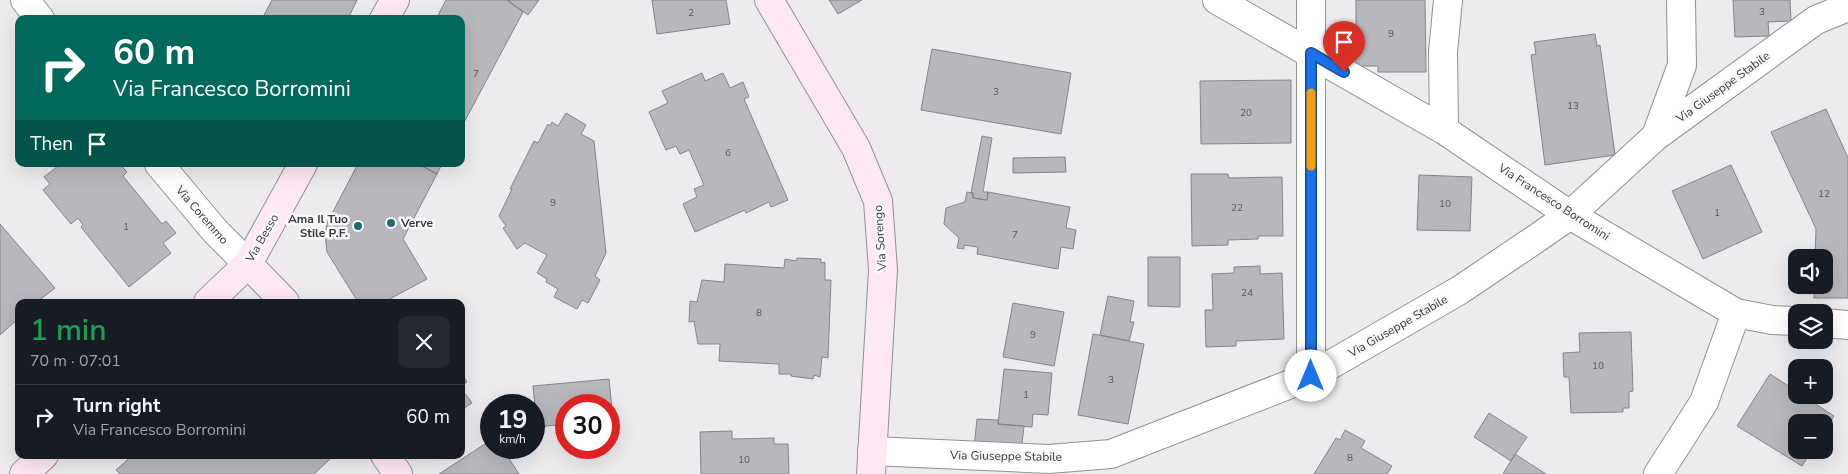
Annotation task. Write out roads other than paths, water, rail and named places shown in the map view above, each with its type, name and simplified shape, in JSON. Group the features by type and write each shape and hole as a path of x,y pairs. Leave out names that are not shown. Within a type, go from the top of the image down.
{"main road":[{"path":"386,15 395,0"},
{"name":"Via Sorengo","path":"769,0 856,148 878,202 883,270 871,462"},
{"name":"Via Besso","path":"211,299 248,264 301,167"},
{"path":"248,264 282,299"},
{"path":"24,474 40,459"},
{"path":"388,459 398,474"}],"street":[{"path":"25,0 37,15"},
{"name":"Via Francesco Borromini","path":"1217,0 1444,130 1570,215 1736,313 1772,320 1788,321"},
{"path":"1311,0 1311,376"},
{"path":"1444,130 1443,52 1448,0"},
{"path":"1656,136 1682,65 1681,0"},
{"name":"Via Giuseppe Stabile","path":"871,462 1049,459 1111,454 1311,376 1460,290 1570,215 1656,136 1816,20 1848,7"},
{"name":"Via Coremmo","path":"161,167 214,231 248,264"},
{"path":"1658,474 1704,402 1736,313"},
{"path":"1833,324 1848,325"}],"place":[{"name":"Verve","path":"391,223"},
{"name":"Ama Il Tuo Stile P.F.","path":"358,226"}]}
